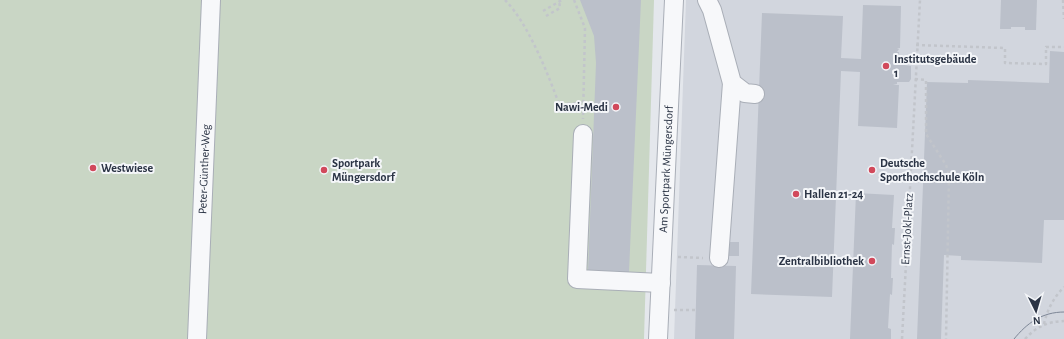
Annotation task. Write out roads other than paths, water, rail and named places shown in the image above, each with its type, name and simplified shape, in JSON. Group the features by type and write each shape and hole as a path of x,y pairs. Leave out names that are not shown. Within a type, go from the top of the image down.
{"street":[{"name":"Peter-Günther-Weg","path":"197,339 211,0"},
{"name":"Am Sportpark Müngersdorf","path":"658,339 674,0"},
{"path":"707,0 712,10 732,83 710,258"},
{"path":"732,83 745,93 755,94"},
{"path":"583,134 577,279 661,289"}],"tram line":[{"path":"1014,339 1030,323 1042,316 1064,312"}],"place":[{"name":"Institutsgebäude 1","path":"886,66"},
{"name":"Nawi-Medi","path":"616,107"},
{"name":"Westwiese","path":"93,168"},
{"name":"Sportpark Müngersdorf","path":"324,170"},
{"name":"Deutsche Sporthochschule Köln","path":"872,170"},
{"name":"Hallen 21-24","path":"796,194"},
{"name":"Zentralbibliothek","path":"872,261"}]}
